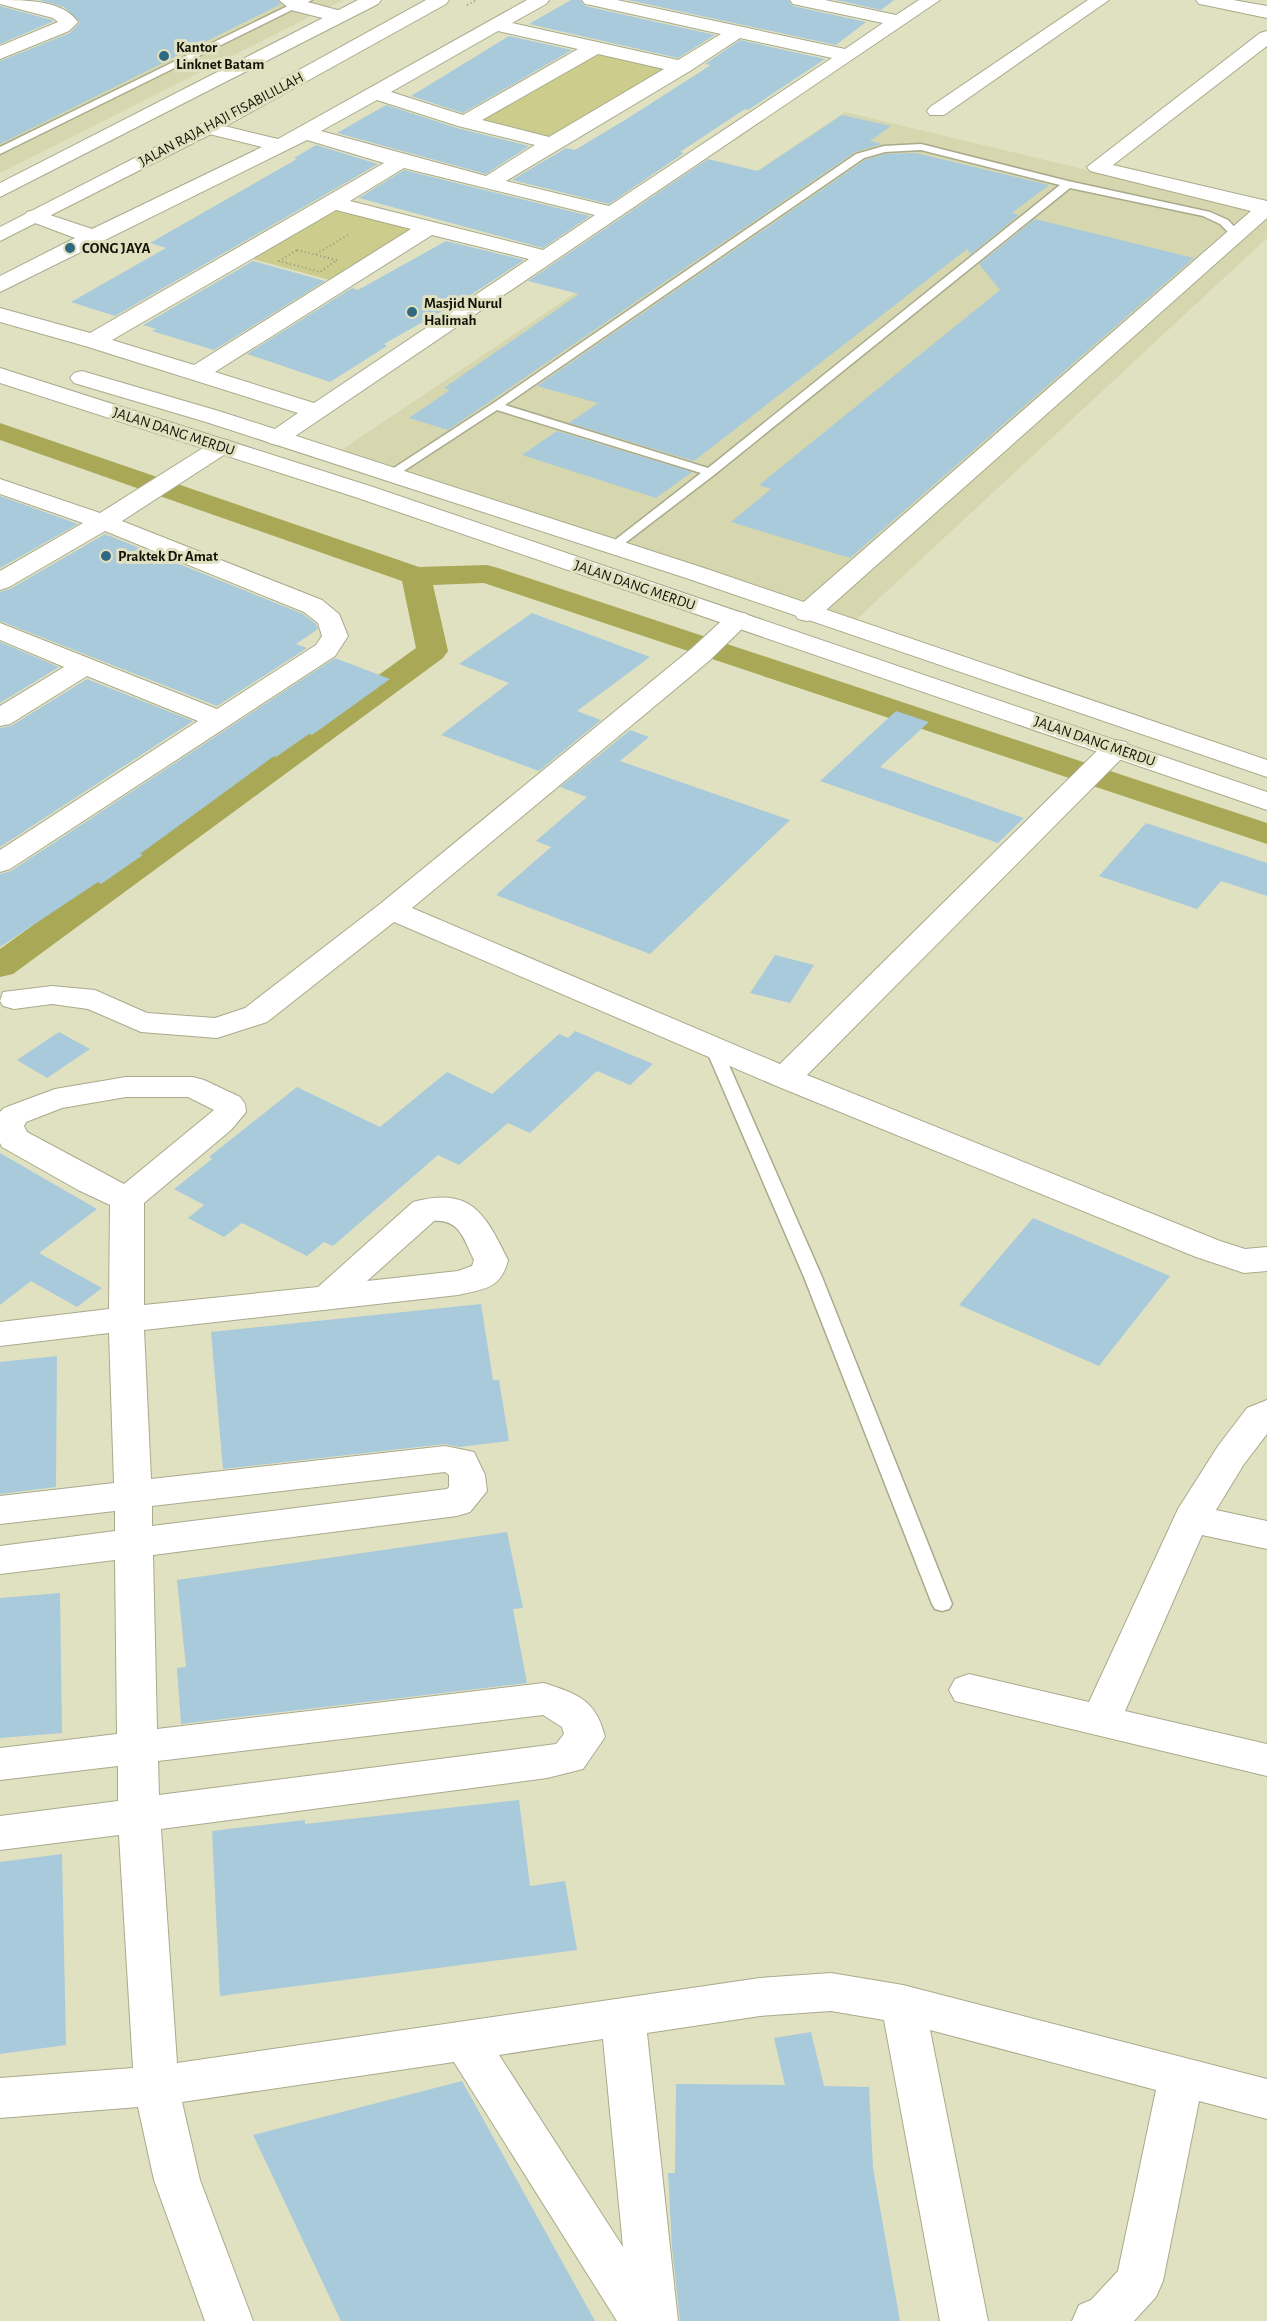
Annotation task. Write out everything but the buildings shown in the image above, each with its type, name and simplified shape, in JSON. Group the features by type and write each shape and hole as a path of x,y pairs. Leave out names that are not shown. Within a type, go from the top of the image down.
{"street":[{"path":"5,0 60,14 69,22 62,27 5,47"},
{"name":"JALAN RAJA HAJI FISABILILLAH","path":"0,235 208,128 440,0"},
{"path":"0,285 281,146 540,0"},
{"path":"591,0 847,55"},
{"path":"647,13 669,0"},
{"path":"799,0 898,21"},
{"path":"277,438 931,0"},
{"path":"937,111 1100,0"},
{"path":"1205,0 1267,12"},
{"path":"0,191 338,16 362,1"},
{"path":"297,2 338,16"},
{"path":"494,25 683,67"},
{"path":"489,183 550,143 683,67 738,32"},
{"path":"1267,36 1097,167 1267,208"},
{"path":"465,122 596,47"},
{"path":"374,93 465,122 550,143"},
{"path":"208,128 281,146"},
{"path":"305,133 401,161 611,213"},
{"path":"93,341 333,203 401,161"},
{"path":"333,203 545,257"},
{"path":"807,612 1267,208"},
{"path":"34,216 93,237"},
{"path":"198,373 428,228"},
{"path":"0,315 93,341 315,411"},
{"name":"JALAN DANG MERDU","path":"0,354 214,417 612,547 1267,769"},
{"name":"JALAN DANG MERDU","path":"0,375 364,492 1267,801"},
{"path":"0,582 103,522 222,446"},
{"path":"0,486 103,522 313,606 330,620 335,636 326,650 217,719 0,863"},
{"path":"14,999 52,994 95,1000 141,1022 217,1028 256,1015 391,910 709,647 738,620"},
{"path":"0,631 217,719"},
{"path":"0,718 84,666"},
{"path":"1026,717 1050,696"},
{"path":"785,1078 1116,748"},
{"path":"391,910 785,1078 1208,1249 1244,1261 1267,1259"},
{"path":"126,1086 193,1087 229,1104 230,1112 220,1123 127,1199 90,1182 14,1139 7,1126 15,1115 55,1099 126,1086"},
{"path":"127,1199 126,1319 133,1495 132,1544 139,1816 156,2086 177,2180 219,2307"},
{"path":"0,1334 326,1299"},
{"path":"1100,1721 1191,1519 1231,1455 1260,1417 1267,1413"},
{"path":"0,1510 445,1459 461,1462 467,1475 468,1491 457,1502 432,1507 0,1560"},
{"path":"1191,1519 1267,1535"},
{"path":"969,1690 1267,1760"},
{"path":"0,1764 544,1699 569,1708 582,1722 585,1737 569,1757 547,1762 0,1833"},
{"path":"0,2098 156,2086 760,1997 831,1992 903,2004 1267,2099"},
{"path":"903,2004 964,2321"},
{"path":"623,2018 654,2321"},
{"path":"465,2041 644,2321"},
{"path":"1096,2321 1107,2317 1139,2281 1181,2076"}],"lane":[{"path":"0,151 297,2"},
{"path":"389,475 496,406 860,156 884,149 921,147 1068,184 1206,214 1224,222 1236,234"},
{"path":"612,547 710,472 1068,184"},
{"path":"496,406 710,472"},
{"path":"713,1047 813,1278 942,1604"}],"path":[{"path":"297,250 337,260 320,272 279,261 297,250"}],"shaded area":[{"path":"218,0 343,0 0,173 0,104"},
{"path":"596,47 683,67 550,143 465,122"},
{"path":"845,112 1267,213 1267,238 845,630 340,451"},
{"path":"333,203 428,228 340,283 242,256"}],"waterway":[{"path":"0,431 416,576"},
{"path":"416,576 487,574 1267,834"},
{"path":"0,966 432,651 416,576"}],"place":[{"name":"Kantor Linknet Batam","path":"164,56"},
{"name":"CONG JAYA","path":"70,248"},
{"name":"Masjid Nurul Halimah","path":"412,312"},
{"name":"Praktek Dr Amat","path":"106,556"}]}
